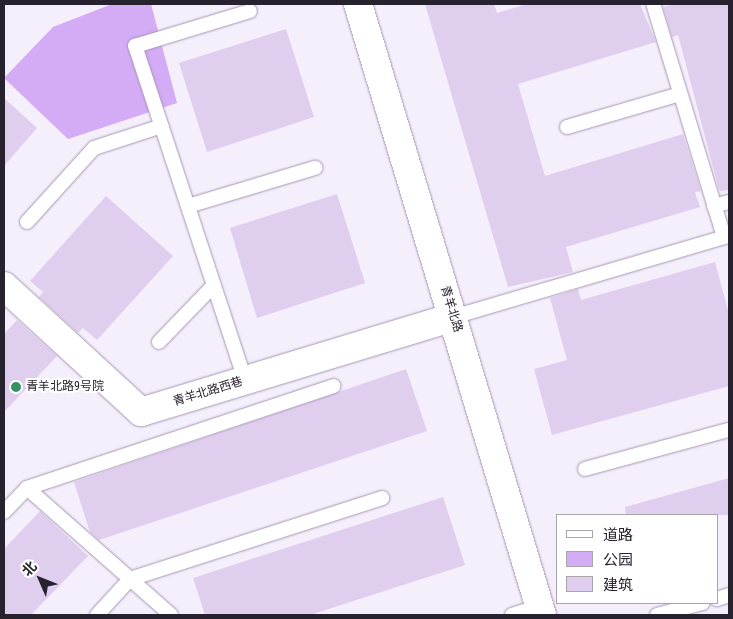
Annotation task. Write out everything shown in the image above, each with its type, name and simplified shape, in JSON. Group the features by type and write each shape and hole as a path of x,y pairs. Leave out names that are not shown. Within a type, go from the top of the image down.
{"street":[{"name":"青羊北路","path":"358,4 540,611"},
{"name":"青羊北路西巷","path":"4,286 141,412 453,316"}],"lane":[{"path":"453,316 724,237 653,4"},
{"path":"245,380 135,46 250,11"},
{"path":"567,128 680,94"},
{"path":"27,222 94,148 162,126"},
{"path":"188,206 315,168"},
{"path":"714,206 729,202"},
{"path":"159,342 214,285"},
{"path":"4,512 26,488 333,386"},
{"path":"585,470 729,430"},
{"path":"26,488 171,615"},
{"path":"97,615 130,579 382,498"},
{"path":"657,615 698,604"},
{"path":"512,615 540,611"}],"green space":[{"path":"112,4 151,4 177,103 68,139 4,78 53,27"}],"building":[{"path":"425,4 494,4 497,13 527,4 640,4 656,42 518,84 545,176 683,134 701,191 695,192 700,207 566,247 573,272 508,287"},
{"path":"675,4 729,4 729,190 720,191 718,186 678,35 672,37 663,7"},
{"path":"286,29 314,117 207,152 179,63"},
{"path":"4,98 37,128 4,166"},
{"path":"337,194 365,283 257,318 230,228"},
{"path":"106,196 173,256 97,340 83,328 78,333 39,297 43,292 30,281"},
{"path":"715,262 729,314 729,386 552,435 534,369 567,360 550,298 578,289 581,300"},
{"name":"青羊北路9号院","path":"17,320 57,356 4,412 4,334"},
{"path":"406,369 427,431 99,540 90,532 74,482"},
{"path":"729,478 729,515 626,514 625,507"},
{"path":"443,497 465,565 310,615 205,615 193,578"},
{"path":"40,511 88,556 31,615 4,615 4,549"}],"place":[{"name":"青羊北路9号院","path":"16,387"}]}
